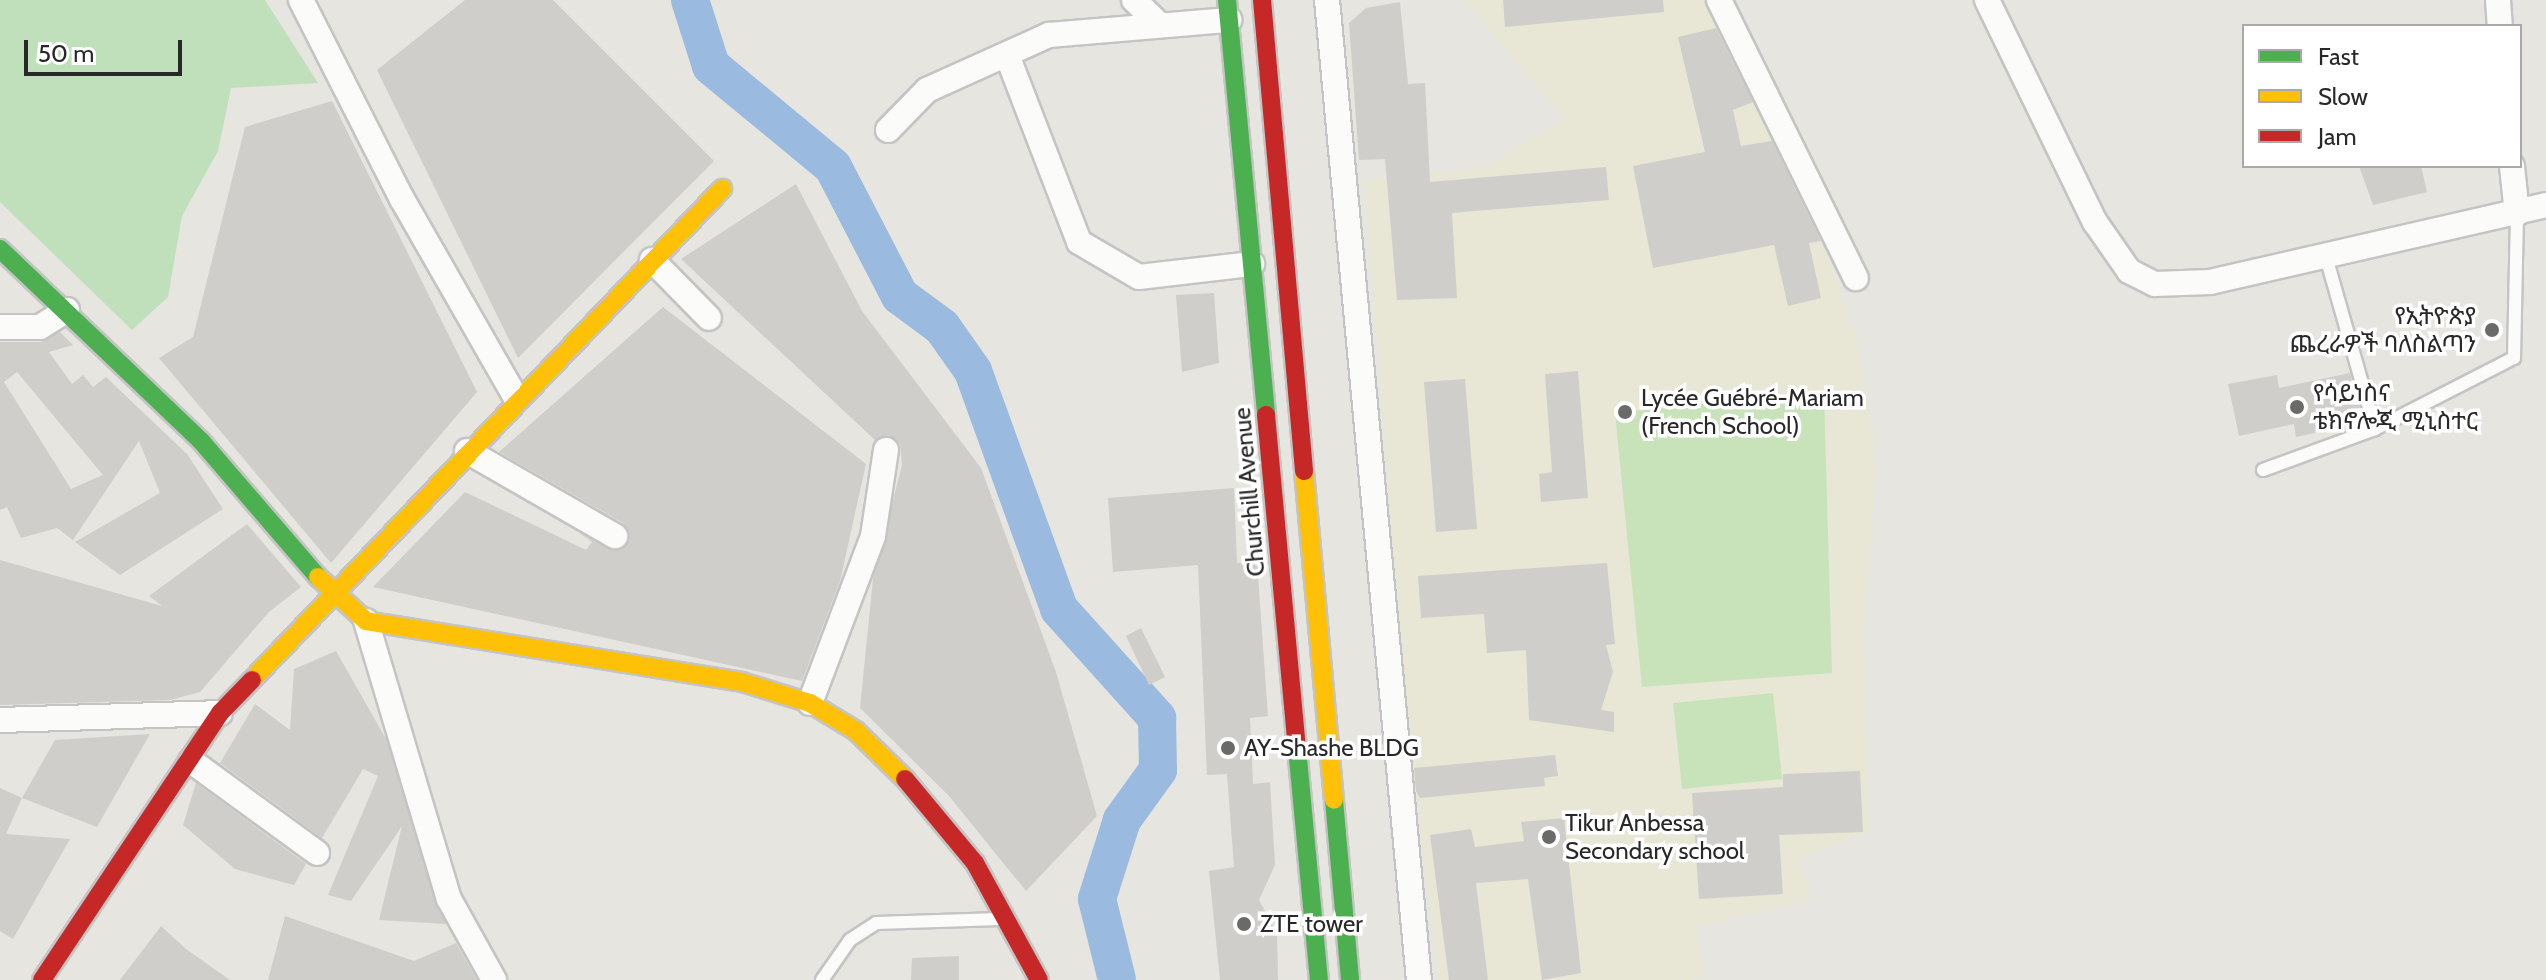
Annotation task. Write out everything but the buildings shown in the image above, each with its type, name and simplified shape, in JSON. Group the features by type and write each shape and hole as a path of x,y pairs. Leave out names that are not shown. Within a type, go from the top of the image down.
{"street":[{"path":"301,0 516,398"},
{"path":"1134,0 1157,22"},
{"path":"1262,0 1350,980"},
{"path":"1327,0 1419,980"},
{"path":"1719,0 1856,278"},
{"path":"1987,0 2066,166 2129,271 2178,287 2326,257 2546,205"},
{"path":"2498,0 2500,24"},
{"path":"888,130 927,90 1073,28 1157,22 1228,10"},
{"name":"Churchill Avenue","path":"1228,10 1319,980"},
{"path":"1007,55 1079,242 1139,277 1252,264"},
{"path":"2512,168 2517,214"},
{"path":"42,980 191,761 220,713 516,398 722,189"},
{"path":"0,249 67,310 232,474 333,595 366,621 662,666 810,703 856,731 936,810 1008,919 1039,980"},
{"path":"652,260 709,318"},
{"path":"0,327 40,327 67,310"},
{"path":"810,703 873,536 886,450"},
{"path":"467,451 615,536"},
{"path":"366,621 449,899 494,980"},
{"path":"0,720 220,713"},
{"path":"191,761 317,853"}],"lane":[{"path":"2263,470 2375,429 2514,358 2517,214"},
{"path":"2326,257 2375,429"},
{"path":"822,980 850,940 876,923 1008,919"}],"shaded area":[{"name":"Lycée Guébré-Mariam (French School)","path":"1463,0 1709,0 1825,240 1860,355 1876,468 1864,630 1869,832 1799,858 1812,899 1696,927 1706,976 1692,980 1438,980 1406,709 1364,179 1483,168 1566,119"}],"green space":[{"path":"0,0 265,0 318,83 231,88 218,151 182,216 168,297 132,330 0,202"},
{"path":"1824,392 1832,673 1642,687 1615,413"},
{"path":"1773,693 1782,779 1682,789 1673,703"}],"waterway":[{"path":"690,0 711,66 833,167 900,296 942,327 973,371 1059,609 1157,718 1158,770 1122,820 1097,899 1117,980"}],"traffic: fast":[{"path":"1227,0 1266,415"},
{"path":"0,249 201,441 318,577"},
{"path":"1297,748 1319,980"},
{"path":"1334,800 1350,980"}],"traffic: slow":[{"path":"252,680 722,189"},
{"path":"1304,471 1334,800"},
{"path":"318,577 366,621 742,682 810,703 856,731 905,779"}],"traffic: jam":[{"path":"1262,0 1304,471"},
{"path":"1266,415 1297,748"},
{"path":"42,980 220,713 252,680"},
{"path":"905,779 975,863 1039,980"}],"place":[{"name":"የኢትዮጵያ ጨረራዎች ባለስልጣን","path":"2492,330"},
{"name":"የሳይነስና ቴክኖሎጂ ሚኒስተር","path":"2297,407"},
{"name":"Lycée Guébré-Mariam (French School)","path":"1625,412"},
{"name":"AY-Shashe BLDG","path":"1228,748"},
{"name":"Tikur Anbessa Secondary school","path":"1549,837"},
{"name":"ZTE tower","path":"1244,924"}]}
